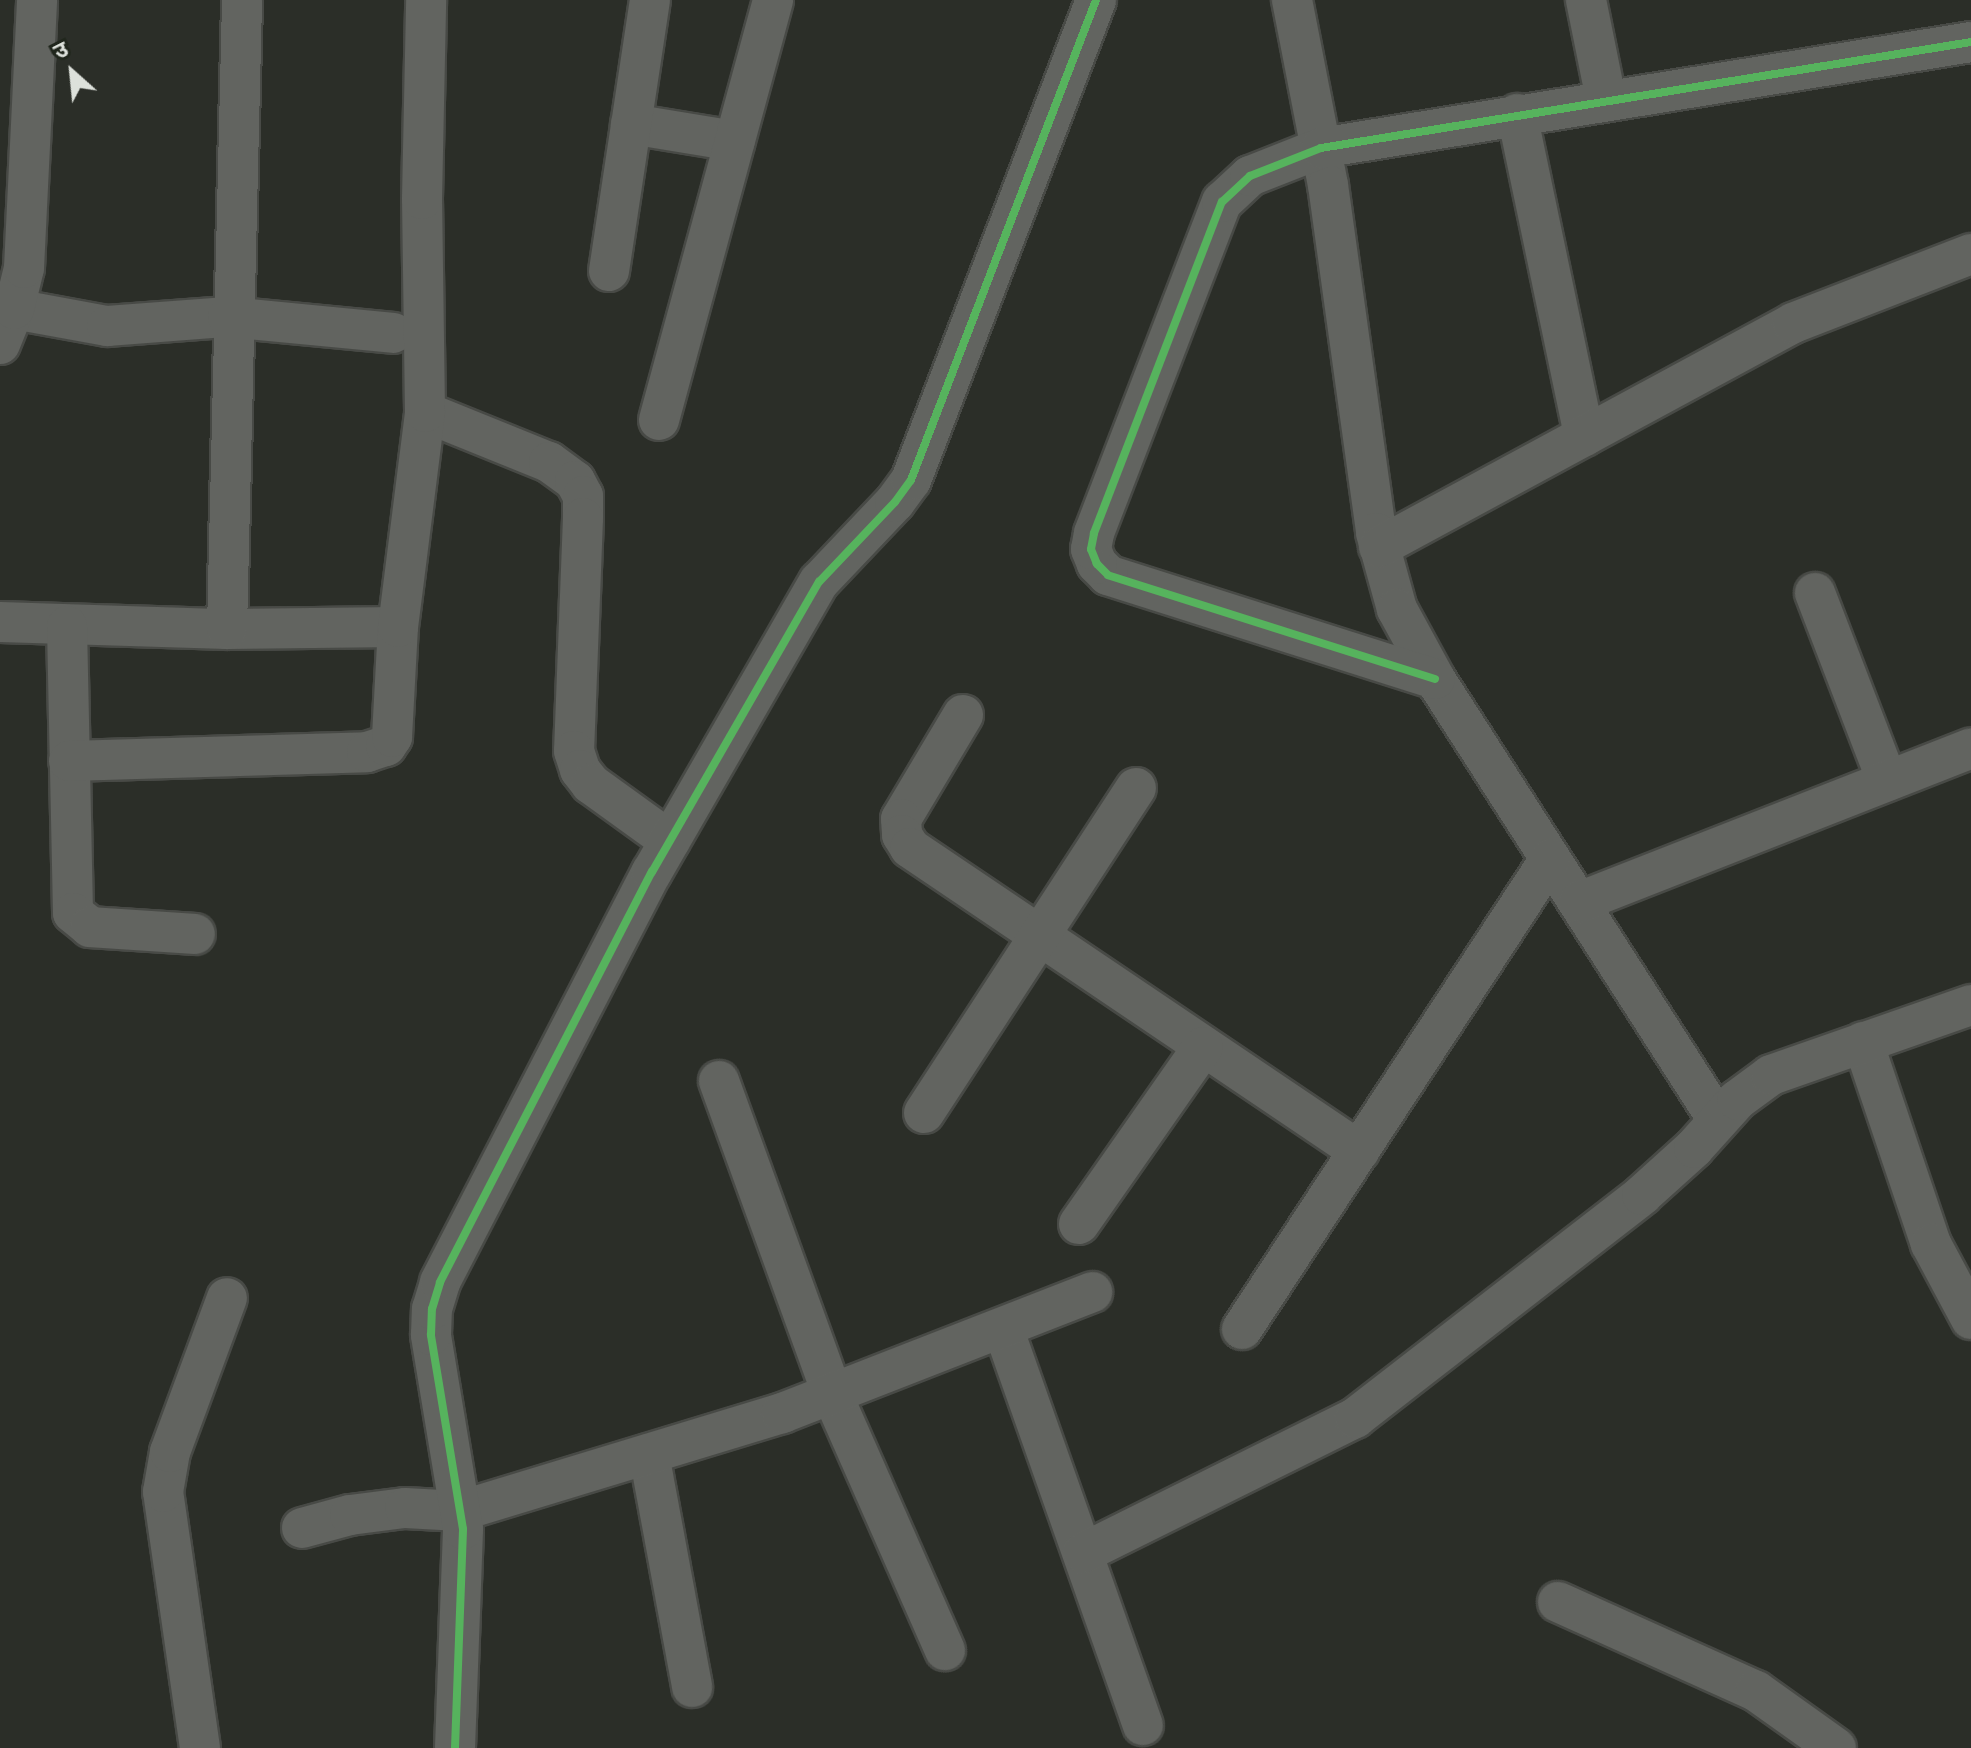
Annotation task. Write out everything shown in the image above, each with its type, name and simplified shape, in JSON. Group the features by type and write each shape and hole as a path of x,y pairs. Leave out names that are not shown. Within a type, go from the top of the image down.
{"street":[{"path":"37,0 18,48 12,264 7,326 107,326 412,349"},
{"path":"227,629 242,0"},
{"path":"69,761 377,750 392,737 398,627 425,412 412,349 426,0"},
{"path":"609,271 650,0"},
{"path":"659,420 773,0"},
{"path":"455,1748 463,1549 460,1511 431,1335 432,1309 440,1282 670,841 819,582 895,502 922,457 1096,0"},
{"path":"1292,0 1321,148 1379,547 1397,609 1542,871 1579,902 1706,1134"},
{"path":"1586,0 1606,99"},
{"path":"1435,679 1108,575 1097,564 1091,549 1099,519 1222,202 1250,176 1321,148 1606,99 1971,42"},
{"path":"1517,114 1584,436"},
{"path":"631,124 735,141"},
{"path":"1379,547 1793,323 1971,254"},
{"path":"425,412 549,462 575,481 583,496 583,518 574,751 580,770 591,784 670,841"},
{"path":"1815,593 1887,781"},
{"path":"0,622 227,629 398,627"},
{"path":"67,626 72,902 79,921 90,927 195,934"},
{"path":"963,715 901,819 902,835 921,858 1359,1151"},
{"path":"1579,902 1971,748"},
{"path":"924,1113 1136,788"},
{"path":"1242,1329 1542,871"},
{"path":"1083,1553 1355,1418 1659,1181 1771,1075 1971,1005"},
{"path":"1863,1042 1931,1244 1971,1319"},
{"path":"1079,1224 1203,1047"},
{"path":"719,1081 832,1394 945,1650"},
{"path":"302,1528 350,1515 405,1508 460,1511 832,1394 1092,1292"},
{"path":"200,1748 163,1492 170,1452 227,1298"},
{"path":"1003,1328 1143,1725"},
{"path":"649,1454 692,1687"},
{"path":"1558,1602 1756,1691 1836,1748"}],"cycle path":[{"path":"455,1748 463,1529 431,1335 432,1309 440,1282 652,872 819,582 895,502 911,480 1096,0"},
{"path":"1435,679 1108,575 1097,564 1091,549 1094,533 1222,202 1250,176 1321,148 1971,42"}]}
